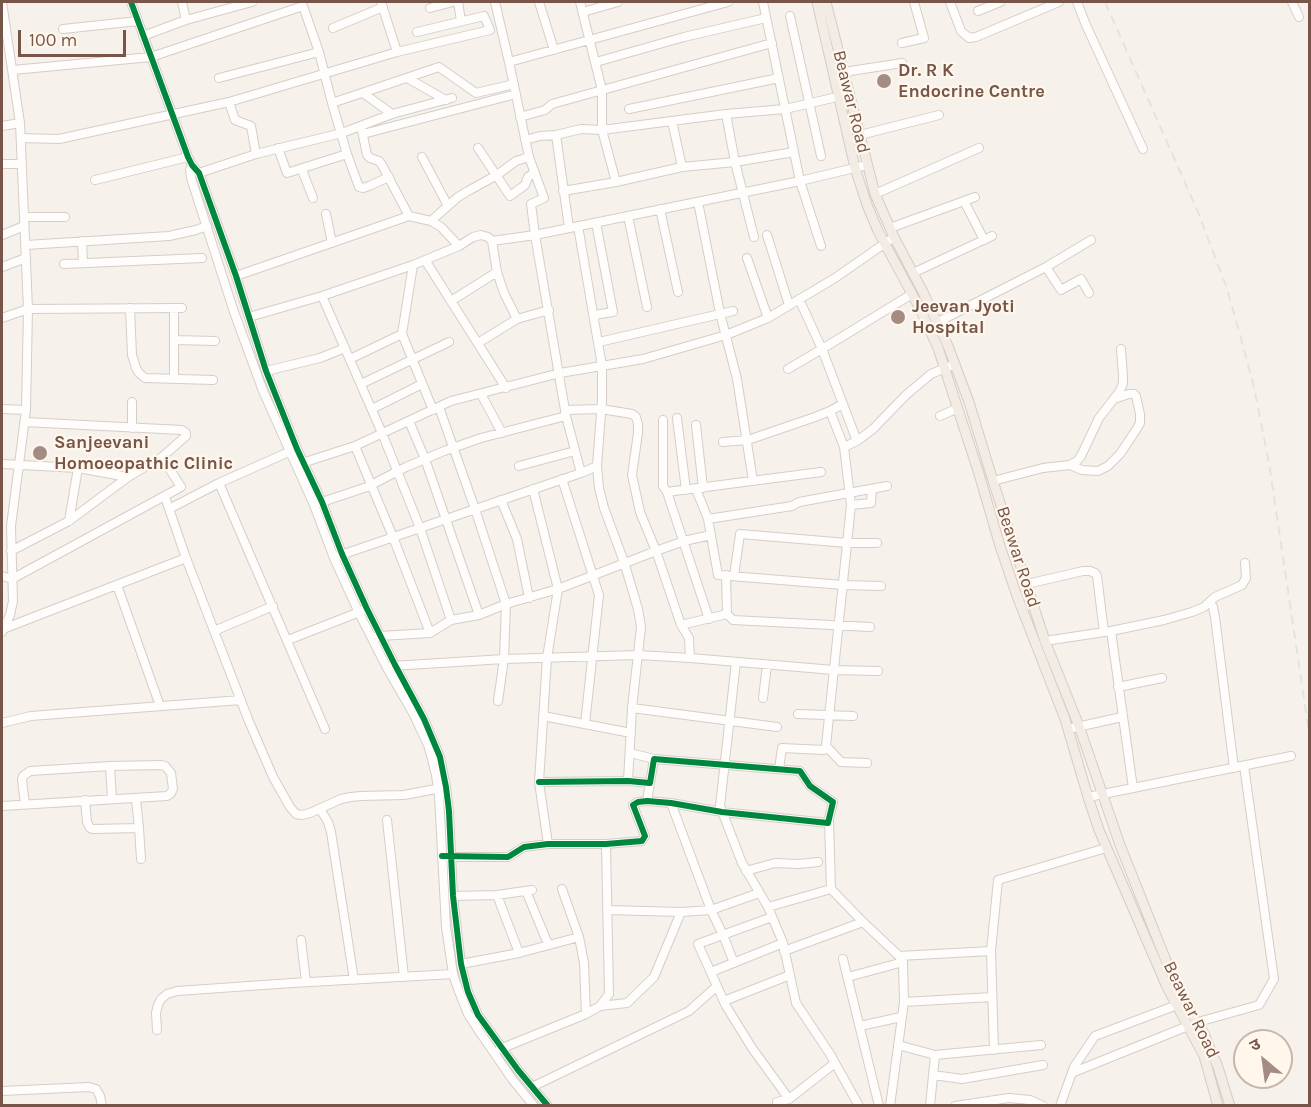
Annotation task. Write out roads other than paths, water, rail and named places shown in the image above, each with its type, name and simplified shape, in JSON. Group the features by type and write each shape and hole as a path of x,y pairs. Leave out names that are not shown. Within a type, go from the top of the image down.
{"main road":[{"name":"Beawar Road","path":"817,2 855,168 867,205 938,348 1000,546 1068,729 1106,848 1167,987 1204,1056 1218,1106"},
{"name":"Beawar Road","path":"826,2 875,194 948,346 969,402 1045,641 1079,726 1120,845 1169,968 1218,1066 1230,1106"}],"street":[{"path":"131,2 190,161 199,173 236,276 293,450"},
{"path":"182,2 186,20"},
{"path":"143,36 186,20 252,2"},
{"path":"430,8 453,2"},
{"path":"458,2 461,21"},
{"path":"495,2 529,157 544,198 531,204 535,235 566,413 581,473"},
{"path":"539,2 554,50"},
{"path":"580,2 602,90 602,130 616,182"},
{"path":"583,12 618,2"},
{"path":"509,62 728,2"},
{"path":"763,2 800,180 821,246"},
{"path":"902,43 924,38 914,2"},
{"path":"950,2 961,32 969,38 1059,2"},
{"path":"978,11 1000,2"},
{"path":"1077,2 1143,149"},
{"path":"1292,2 1299,17"},
{"path":"333,28 382,4 396,52"},
{"path":"2,5 20,123 28,309 26,410 11,526 13,602 2,630"},
{"path":"13,70 151,57 303,6 359,187 363,188 389,177"},
{"path":"21,138 59,139 172,115 228,102 396,52 490,30 484,16 417,32"},
{"path":"790,16 822,156"},
{"path":"596,62 684,37 766,18"},
{"path":"63,29 138,21"},
{"path":"520,117 545,110 552,104 772,43"},
{"path":"219,78 319,52"},
{"path":"844,72 902,63"},
{"path":"332,104 439,68 476,93 514,84"},
{"path":"361,130 392,114 449,99 407,78"},
{"path":"629,109 779,78"},
{"path":"363,93 392,114"},
{"path":"199,173 278,148 516,94"},
{"path":"525,140 581,129 602,130 785,109 850,94"},
{"path":"228,102 235,120 251,126 256,154"},
{"path":"726,114 735,162 754,237"},
{"path":"860,135 939,115"},
{"path":"672,121 682,167"},
{"path":"2,126 20,123"},
{"path":"361,130 367,155 382,165 409,216"},
{"path":"556,135 563,191 594,315 602,366 597,466 599,488 624,562 641,627 632,708 628,781"},
{"path":"278,148 287,173 347,154"},
{"path":"478,148 510,196 525,185 528,177 534,172"},
{"path":"875,194 979,148"},
{"path":"563,191 682,167 735,162 794,152"},
{"path":"422,157 448,206"},
{"path":"431,221 468,191 516,161 529,157"},
{"path":"95,180 190,161"},
{"path":"190,161 191,178 253,365 367,609 376,637"},
{"path":"2,164 22,164"},
{"path":"492,241 596,223 867,165"},
{"path":"302,170 313,198"},
{"path":"299,463 355,446 451,401 560,373 643,359 726,335 768,318 835,278 885,243 892,232 975,197"},
{"path":"964,201 984,240"},
{"path":"698,202 720,313 737,379 753,481"},
{"path":"660,209 678,292"},
{"path":"326,214 332,243"},
{"path":"236,276 409,216 431,221 441,227 459,246"},
{"path":"628,216 647,307"},
{"path":"24,217 65,217"},
{"path":"594,315 613,312 596,223"},
{"path":"2,235 24,226"},
{"path":"26,245 168,236 207,226"},
{"path":"249,317 322,296 413,265 482,235 492,241 497,272 517,319"},
{"path":"767,235 789,305"},
{"path":"913,273 992,236"},
{"path":"938,322 1046,267 1091,240"},
{"path":"82,241 83,263"},
{"path":"2,267 26,258"},
{"path":"64,264 202,258"},
{"path":"747,258 768,318"},
{"path":"424,260 506,388"},
{"path":"413,265 402,334 422,384 453,448 506,604 504,659 498,701"},
{"path":"1046,267 1061,290 1082,279 1089,293"},
{"path":"451,301 497,272"},
{"path":"788,369 912,294"},
{"path":"322,296 372,409 420,528 451,620"},
{"path":"799,299 822,349 857,441"},
{"path":"130,308 132,355 136,368 145,378 213,380"},
{"path":"2,318 28,309 178,308 174,340 174,378"},
{"path":"478,343 517,319 549,310"},
{"path":"599,342 733,310"},
{"path":"350,359 402,334"},
{"path":"174,340 215,342"},
{"path":"361,384 449,342"},
{"path":"266,371 345,348"},
{"path":"1070,465 1081,456 1094,426 1123,383 1120,349"},
{"path":"844,447 873,429 922,381 943,363 953,360"},
{"path":"372,409 422,384"},
{"path":"481,394 502,433"},
{"path":"993,481 1043,468 1070,465 1082,470 1098,471 1108,466 1120,454 1140,423 1140,414 1134,394 1114,399"},
{"path":"132,402 132,428"},
{"path":"723,442 748,440 830,411 843,404"},
{"path":"940,416 958,408"},
{"path":"2,409 26,410"},
{"path":"318,504 370,485 453,448 566,413 601,409 632,414 636,417 638,424 632,475 640,512 681,625 689,638 690,658"},
{"path":"779,769 782,748 824,750 826,746 851,505 844,447 830,411"},
{"path":"677,418 686,490"},
{"path":"663,420 663,486 668,492 709,619"},
{"path":"409,421 425,459 479,615"},
{"path":"11,551 69,521 128,477 162,457 186,436 182,430 25,422"},
{"path":"696,425 700,488 718,574 881,586"},
{"path":"355,446 430,633"},
{"path":"169,509 219,483 293,450"},
{"path":"519,466 575,451"},
{"path":"2,576 12,579 181,488 162,457"},
{"path":"2,464 78,468 128,477"},
{"path":"334,558 597,466"},
{"path":"69,521 78,468"},
{"path":"668,492 821,472"},
{"path":"562,479 599,595 585,724"},
{"path":"219,483 326,729"},
{"path":"708,519 792,506 799,502 887,486"},
{"path":"533,489 558,589 547,658 539,782 548,844"},
{"path":"851,505 871,503 872,489"},
{"path":"165,497 241,700 273,777 290,807 299,815 310,813 341,799 361,795 404,795 442,788"},
{"path":"501,500 517,538 529,598"},
{"path":"318,504 334,558 359,613 376,637 424,719 440,757 442,788 449,811 444,909 453,974 458,989 468,1014 534,1106"},
{"path":"870,627 733,620 727,614 730,576 740,534 847,543 877,543"},
{"path":"376,637 430,633 451,620 479,615 506,604 558,589 684,541 711,535"},
{"path":"2,630 186,558"},
{"path":"1045,641 1107,632 1192,612 1245,581 1245,563"},
{"path":"1027,584 1083,571 1090,571 1097,576 1118,687 1133,788"},
{"path":"117,585 160,706"},
{"path":"1210,602 1215,617 1234,768"},
{"path":"214,631 273,606"},
{"path":"288,640 367,609"},
{"path":"681,625 727,614"},
{"path":"391,666 504,659 638,655 878,672"},
{"path":"736,662 720,806 746,871 772,917 783,947 796,1003 835,1063 859,1106"},
{"path":"763,698 767,665"},
{"path":"1118,687 1162,678"},
{"path":"2,723 32,716 241,700"},
{"path":"632,708 777,727"},
{"path":"798,714 853,716"},
{"path":"543,716 631,733"},
{"path":"1068,729 1122,717"},
{"path":"826,746 841,762 867,763"},
{"path":"630,753 654,759 800,771 810,786 833,802 829,819 831,889 901,959 904,1002 890,1106"},
{"path":"1088,797 1292,756"},
{"path":"647,801 654,759"},
{"path":"2,806 167,796 171,793 171,773 161,765 30,771 23,776 22,780 25,804"},
{"path":"110,766 112,799"},
{"path":"1198,1022 1259,1005 1274,979 1244,766"},
{"path":"539,782 628,781 650,783"},
{"path":"136,799 141,859"},
{"path":"85,800 87,822 90,828 139,828"},
{"path":"447,857 508,857 524,847 548,844 606,844 642,841 645,836 633,805 647,801 722,812 828,823 829,819"},
{"path":"671,803 711,910 734,963"},
{"path":"320,809 331,832 354,980"},
{"path":"387,820 404,977"},
{"path":"600,1006 609,993 606,844"},
{"path":"994,1050 991,951 998,880 1106,848"},
{"path":"447,857 461,964 468,992 478,1015 548,1106"},
{"path":"746,871 775,863 818,862"},
{"path":"562,889 579,937 584,963 586,1014"},
{"path":"768,907 831,889"},
{"path":"453,896 496,895 529,891 548,944"},
{"path":"607,910 681,912 711,910 759,893"},
{"path":"496,895 519,953"},
{"path":"494,1052 600,1006 627,1003 654,977 681,912"},
{"path":"772,917 698,944 724,1001 752,1048 789,1099"},
{"path":"711,972 863,922"},
{"path":"461,964 519,953 579,937"},
{"path":"301,940 306,982"},
{"path":"848,977 901,959 991,951"},
{"path":"843,959 879,1106"},
{"path":"157,1030 156,1013 161,999 177,991 453,974"},
{"path":"724,1001 790,975"},
{"path":"532,1087 688,1011 717,986"},
{"path":"904,1002 992,997"},
{"path":"1060,1106 1074,1067 1095,1036 1177,1005"},
{"path":"860,1026 901,1017"},
{"path":"1074,1072 1188,1026"},
{"path":"898,1045 935,1055 1041,1046"},
{"path":"930,1106 935,1055"},
{"path":"778,1106 777,1102 789,1099 835,1063"},
{"path":"933,1075 962,1079 1043,1065"},
{"path":"2,1091 89,1087 96,1089 102,1106"},
{"path":"955,1106 1009,1098 1030,1100 1043,1106"}],"railway":[{"path":"1105,2 1198,212 1226,286 1236,320 1254,387 1269,463 1310,739"}],"place":[{"name":"Dr. R K Endocrine Centre","path":"884,81"},
{"name":"Jeevan Jyoti Hospital","path":"898,317"},
{"name":"Sanjeevani Homoeopathic Clinic","path":"40,453"}]}
